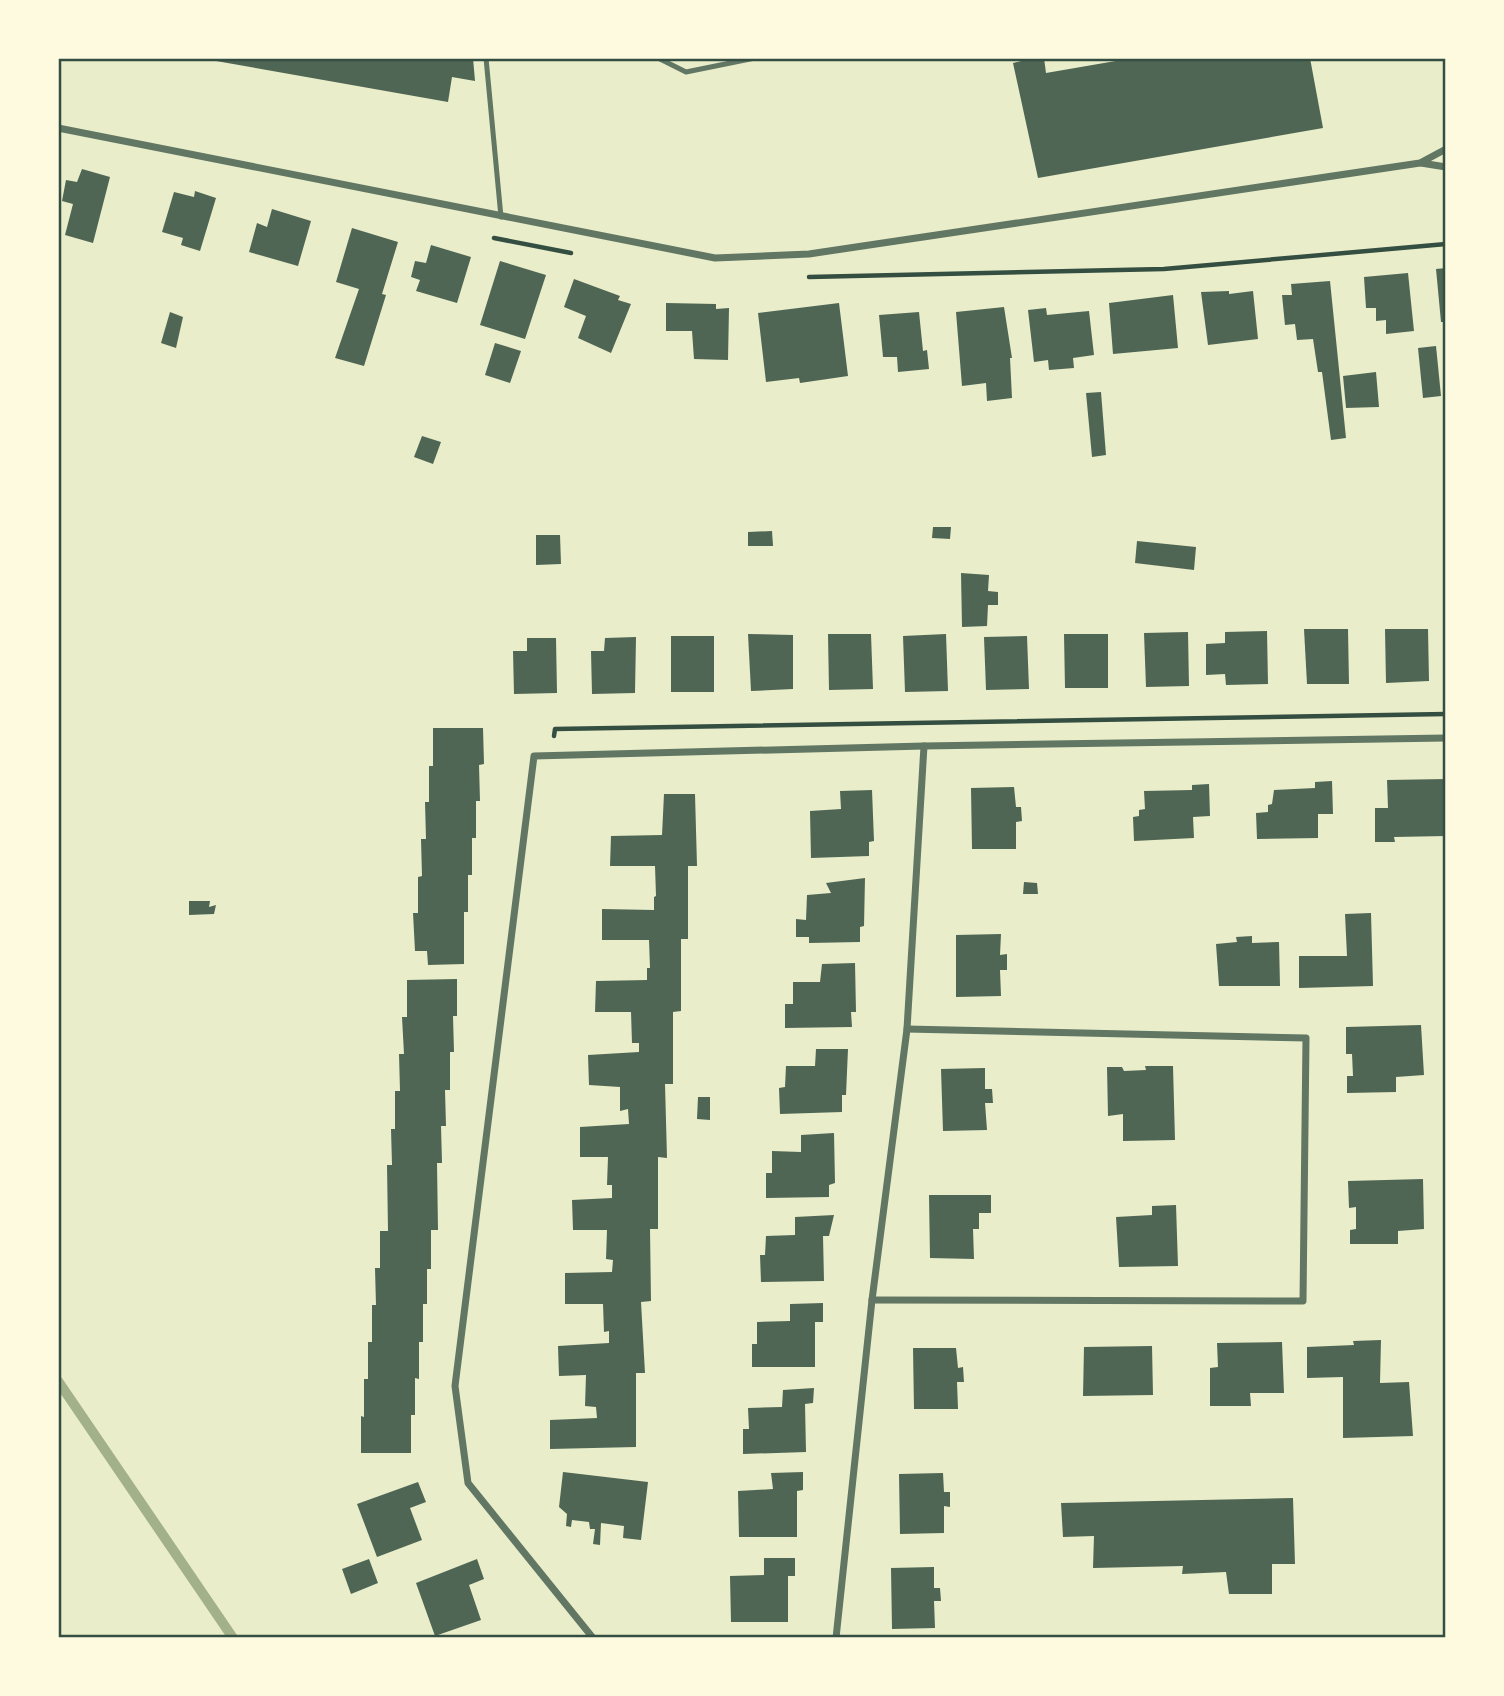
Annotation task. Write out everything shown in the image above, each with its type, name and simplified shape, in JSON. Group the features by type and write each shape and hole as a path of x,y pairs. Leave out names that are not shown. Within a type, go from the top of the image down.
{"street":[{"path":"58,128 715,258 809,254 1420,163 1446,167"},
{"path":"1420,163 1446,149"},
{"path":"593,1638 468,1483 455,1386 534,756 924,746 1446,738"},
{"path":"836,1638 872,1300 907,1029 924,746"},
{"path":"872,1300 1303,1301 1306,1038 907,1029"}],"lane":[{"path":"486,58 501,217"},
{"path":"658,58 686,72 755,58"}],"path":[{"path":"554,756 555,729 1446,714"}],"building":[{"path":"199,58 473,58 475,81 452,77 448,102"},
{"path":"1044,58 1046,73 1133,58 1310,58 1323,128 1038,178 1013,63"},
{"path":"82,169 110,177 93,243 65,235 73,204 62,201 66,180 77,182"},
{"path":"195,191 216,198 200,251 181,245 183,238 162,232 174,192 194,197"},
{"path":"272,209 311,221 298,266 249,252 257,223 267,227"},
{"path":"352,228 398,242 382,294 386,295 364,366 335,358 359,289 336,282"},
{"path":"431,245 471,257 457,303 416,291 420,280 411,277 415,261 426,263"},
{"path":"500,261 546,275 525,339 480,325"},
{"path":"1446,268 1446,322 1441,322 1436,269"},
{"path":"1408,273 1414,331 1386,334 1386,320 1376,321 1376,308 1366,308 1364,277"},
{"path":"574,279 620,296 618,300 631,304 611,353 578,338 586,316 564,307"},
{"path":"1330,281 1346,438 1331,440 1322,372 1318,372 1313,339 1297,340 1295,324 1285,325 1282,295 1292,295 1291,284"},
{"path":"1229,291 1229,294 1253,291 1258,339 1208,345 1201,292"},
{"path":"1173,295 1178,348 1113,354 1109,303"},
{"path":"666,303 716,304 716,309 729,308 728,360 694,359 692,331 666,331"},
{"path":"839,303 848,376 800,383 799,378 766,382 758,313"},
{"path":"1004,307 1012,358 1012,398 987,401 986,383 962,386 956,312"},
{"path":"1046,308 1047,315 1089,311 1094,355 1073,358 1074,368 1049,370 1048,360 1034,362 1028,310"},
{"path":"170,312 183,317 176,348 161,343"},
{"path":"919,312 923,351 927,350 929,369 898,372 897,357 883,357 879,315"},
{"path":"495,343 521,351 510,383 485,375"},
{"path":"1436,346 1441,396 1423,398 1418,348"},
{"path":"1376,372 1379,407 1346,408 1343,376"},
{"path":"1101,392 1106,455 1092,457 1086,393"},
{"path":"422,436 441,442 433,464 414,457"},
{"path":"933,527 951,527 950,539 932,538"},
{"path":"772,531 773,546 748,546 748,532"},
{"path":"536,535 560,535 561,564 536,565"},
{"path":"1137,541 1196,547 1194,570 1135,563"},
{"path":"961,573 989,575 988,591 998,592 998,605 988,605 987,626 962,627"},
{"path":"1304,629 1348,629 1349,684 1307,684"},
{"path":"1385,629 1428,629 1429,681 1386,683"},
{"path":"1267,631 1268,684 1226,685 1225,674 1206,675 1206,644 1225,643 1225,632"},
{"path":"1188,632 1189,686 1146,687 1144,633"},
{"path":"748,634 793,635 793,689 751,691"},
{"path":"828,634 871,634 873,689 829,690"},
{"path":"946,634 948,691 905,692 903,636"},
{"path":"1064,634 1108,634 1108,688 1065,688"},
{"path":"671,636 714,636 714,692 671,692"},
{"path":"1027,636 1029,689 986,690 984,637"},
{"path":"636,637 635,693 592,694 591,651 604,651 605,638"},
{"path":"527,638 556,638 557,693 514,694 513,651 527,651"},
{"path":"433,728 483,728 484,764 479,765 480,801 476,801 476,838 472,838 472,875 468,875 468,912 464,912 464,964 428,965 427,951 415,951 413,913 418,913 418,877 422,876 421,839 426,839 425,802 429,802 429,766 433,766"},
{"path":"1446,779 1446,836 1394,837 1395,842 1375,842 1375,808 1388,808 1387,780"},
{"path":"1332,781 1333,814 1318,814 1318,838 1257,839 1256,813 1268,812 1274,790 1315,788 1315,782"},
{"path":"1209,784 1210,816 1193,817 1194,838 1134,841 1133,817 1139,816 1139,810 1145,809 1144,791 1192,790 1192,785"},
{"path":"1014,787 1016,807 1021,807 1022,821 1016,822 1016,849 972,849 971,788"},
{"path":"872,790 874,841 869,842 869,856 811,858 810,811 841,809 840,791"},
{"path":"664,794 695,794 697,866 688,866 688,939 681,939 681,1011 673,1012 673,1084 665,1084 667,1158 658,1157 658,1229 650,1229 651,1301 641,1302 645,1373 636,1373 636,1447 550,1449 550,1420 597,1418 596,1407 585,1406 586,1375 559,1376 558,1346 609,1343 609,1331 604,1332 603,1304 565,1304 565,1273 612,1272 613,1260 606,1259 607,1230 573,1230 572,1200 612,1198 612,1185 607,1185 608,1157 580,1157 580,1127 629,1124 628,1109 620,1111 620,1087 589,1085 588,1055 639,1052 639,1043 632,1043 631,1012 595,1012 596,981 647,980 647,968 650,968 649,940 602,940 602,909 654,910 656,896 655,866 610,866 611,836 662,835"},
{"path":"865,878 864,926 860,927 860,942 809,943 809,937 796,937 796,919 806,920 807,895 831,893 826,883"},
{"path":"1024,882 1037,883 1038,894 1023,894"},
{"path":"189,901 210,901 209,907 216,905 214,914 189,915"},
{"path":"1371,913 1373,986 1299,988 1299,956 1347,956 1345,914"},
{"path":"1001,934 1000,955 1007,954 1007,970 1000,970 1001,996 956,997 956,935"},
{"path":"1252,936 1252,943 1279,942 1280,986 1219,986 1216,944 1237,942 1236,937"},
{"path":"855,963 856,1012 851,1012 852,1027 785,1028 785,1004 793,1004 793,982 820,982 822,964"},
{"path":"457,979 457,1016 453,1016 454,1052 450,1052 450,1090 445,1090 446,1126 441,1126 442,1163 437,1163 438,1230 431,1230 431,1269 427,1269 427,1304 423,1304 419,1379 415,1378 415,1415 411,1415 411,1453 361,1453 364,1379 368,1379 368,1342 372,1342 372,1305 376,1305 375,1268 380,1268 380,1231 388,1231 387,1165 392,1165 391,1129 395,1129 395,1091 400,1091 399,1054 404,1054 402,1017 407,1017 407,980"},
{"path":"1421,1025 1424,1075 1396,1077 1396,1092 1347,1093 1347,1076 1353,1076 1352,1054 1346,1054 1346,1027"},
{"path":"816,1049 848,1049 846,1095 842,1095 842,1112 780,1114 779,1088 785,1087 786,1066 815,1066"},
{"path":"1145,1066 1173,1066 1175,1140 1123,1141 1123,1114 1108,1116 1107,1067 1122,1067 1124,1071 1146,1070"},
{"path":"985,1068 985,1089 992,1089 993,1103 985,1103 987,1130 943,1131 941,1069"},
{"path":"698,1097 710,1097 710,1120 697,1119"},
{"path":"834,1133 835,1183 829,1185 829,1197 766,1198 766,1173 772,1173 772,1151 801,1152 801,1135"},
{"path":"1423,1179 1424,1229 1398,1231 1398,1244 1350,1244 1350,1230 1356,1229 1356,1207 1349,1208 1348,1181"},
{"path":"929,1195 991,1195 991,1213 979,1213 979,1229 973,1229 974,1259 930,1258"},
{"path":"1176,1205 1178,1266 1119,1267 1116,1217 1152,1215 1152,1206"},
{"path":"834,1215 829,1236 823,1236 824,1281 761,1282 760,1255 765,1255 766,1236 795,1235 795,1217"},
{"path":"823,1303 823,1322 815,1322 815,1367 752,1367 752,1344 757,1344 757,1322 790,1321 790,1304"},
{"path":"1381,1340 1380,1383 1409,1382 1413,1436 1343,1438 1343,1377 1307,1378 1307,1347 1354,1345 1353,1341"},
{"path":"1282,1342 1284,1393 1250,1393 1251,1406 1210,1406 1210,1368 1218,1367 1217,1343"},
{"path":"1152,1346 1153,1395 1083,1396 1084,1347"},
{"path":"913,1348 956,1348 958,1368 963,1367 964,1382 957,1382 958,1409 914,1409"},
{"path":"814,1388 813,1403 805,1404 806,1452 743,1454 743,1429 749,1429 748,1408 782,1407 783,1390"},
{"path":"563,1472 648,1482 641,1540 623,1538 624,1526 601,1523 600,1545 593,1544 595,1529 590,1529 589,1522 572,1520 571,1527 566,1526 567,1514 559,1507"},
{"path":"803,1472 803,1490 797,1491 797,1537 739,1537 738,1491 773,1489 771,1473"},
{"path":"943,1473 944,1492 950,1492 950,1507 944,1506 944,1533 900,1534 899,1474"},
{"path":"418,1482 426,1502 410,1508 422,1540 377,1557 357,1504"},
{"path":"1293,1498 1295,1564 1272,1564 1272,1594 1229,1594 1226,1572 1182,1574 1183,1566 1093,1568 1094,1536 1063,1537 1061,1503"},
{"path":"764,1558 795,1558 795,1576 788,1576 788,1622 731,1622 730,1576 764,1575"},
{"path":"369,1559 378,1583 351,1594 342,1569"},
{"path":"477,1559 484,1579 469,1585 481,1620 435,1636 416,1583"},
{"path":"934,1567 934,1588 940,1588 941,1601 934,1601 935,1628 892,1629 891,1568"}],"waterway":[{"path":"58,1381 233,1638"}]}
